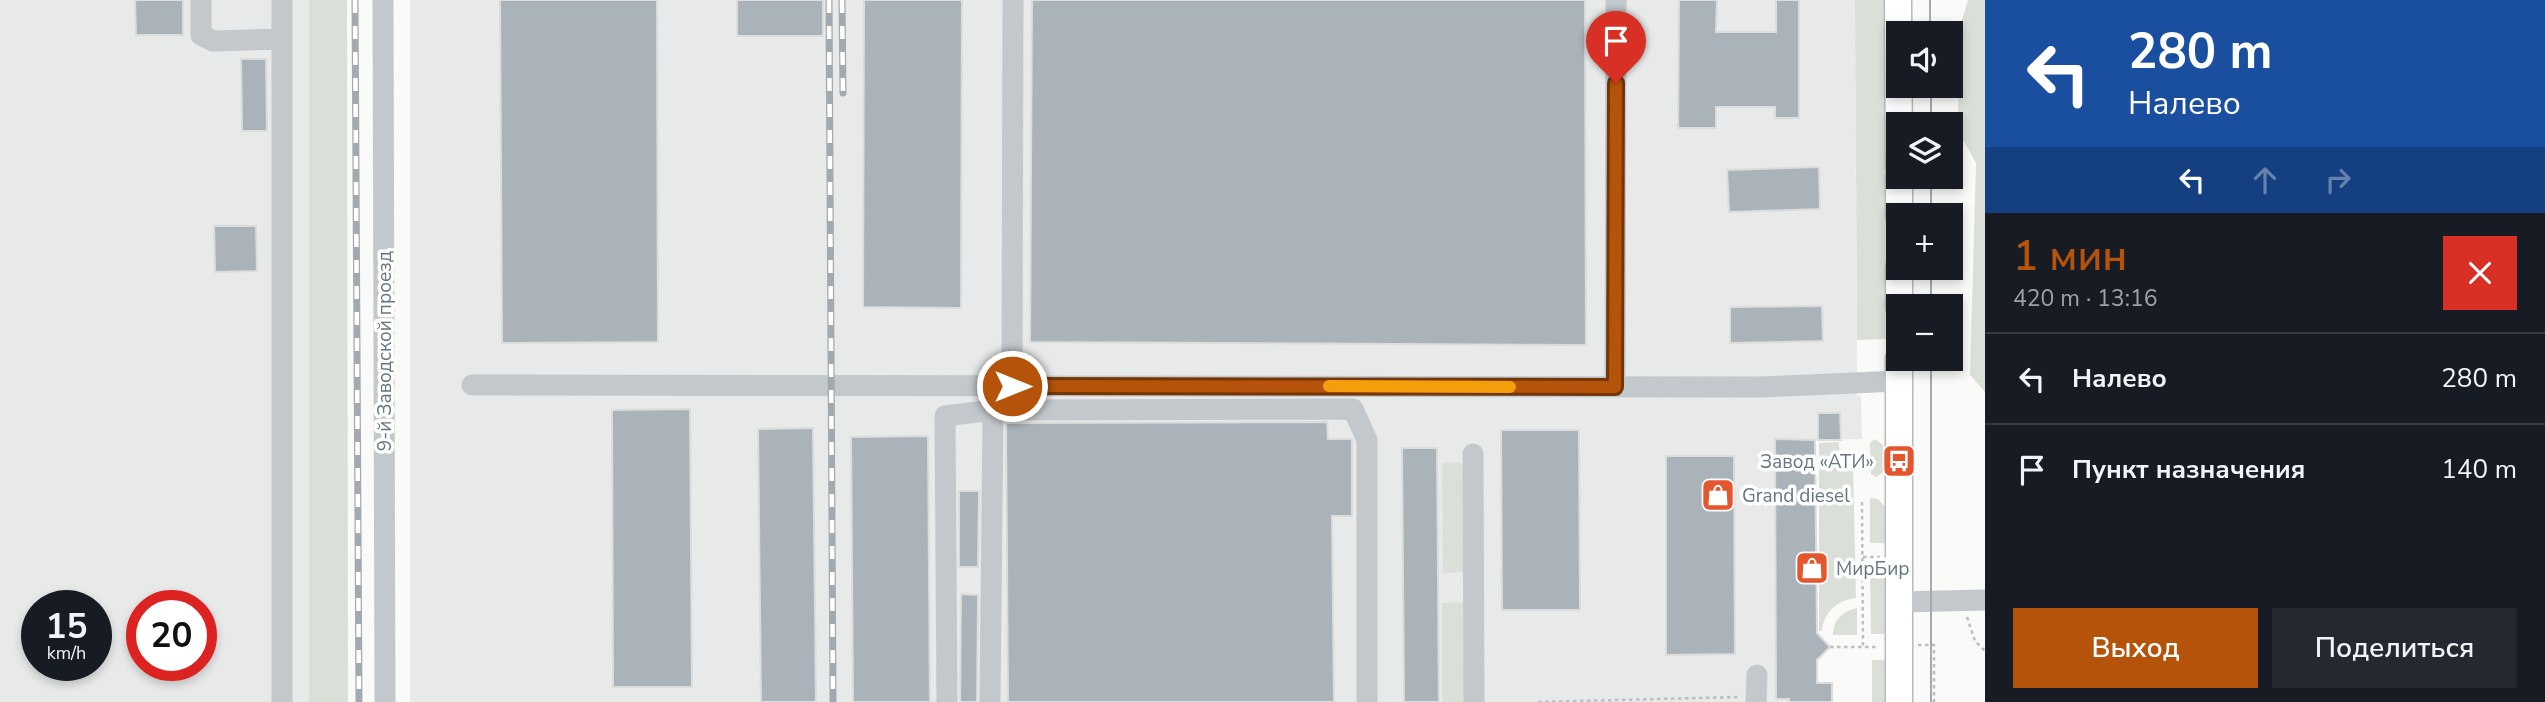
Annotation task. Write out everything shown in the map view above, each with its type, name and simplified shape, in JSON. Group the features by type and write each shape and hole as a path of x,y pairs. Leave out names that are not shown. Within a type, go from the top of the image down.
{"main road":[{"path":"1898,0 1899,112"},
{"path":"1899,371 1899,702"}],"lane":[{"path":"201,0 201,35 213,41 282,39"},
{"path":"282,0 282,702"},
{"name":"9-й Заводской проезд","path":"383,0 384,702"},
{"path":"1012,386 1013,0"},
{"path":"1615,387 1616,0"},
{"path":"472,384 1760,387 1891,371"},
{"path":"947,702 945,416 993,410 1353,409 1367,440 1367,702"},
{"path":"990,702 993,410"},
{"path":"1473,454 1474,702"},
{"path":"1899,603 1985,600"}],"path":[{"path":"1862,502 1864,647"},
{"path":"1863,557 1884,556"},
{"path":"1961,600 1975,641 1985,651"},
{"path":"1914,645 1934,645 1934,702"},
{"path":"1830,647 1887,647"},
{"path":"1538,702 1716,697 1757,691"},
{"path":"1711,702 1716,697"}],"shaded area":[{"path":"0,0 309,0 309,702 0,702"},
{"path":"309,0 347,0 348,702 309,702"},
{"path":"410,0 1855,0 1857,395 1861,396 1862,439 1815,440 1817,633 1830,647 1817,660 1817,682 1832,683 1832,702 410,702"},
{"path":"1855,0 1886,0 1886,339 1857,340"},
{"path":"1968,0 1985,0 1985,392 1970,375 1976,163 1963,140 1963,112 1958,112 1958,98 1963,98 1962,21"},
{"path":"1875,439 1883,445 1883,472 1876,477 1871,474 1870,443"},
{"path":"1839,442 1840,467 1853,468 1856,598 1837,604 1825,618 1822,631 1819,631 1819,443"},
{"path":"1459,462 1468,470 1465,572 1443,573 1442,463"},
{"path":"1870,498 1878,499 1885,507 1885,543 1870,543"},
{"path":"1870,564 1885,564 1885,634 1871,634"},
{"path":"1468,602 1468,702 1442,702 1442,603"},
{"path":"1857,608 1857,635 1833,635 1839,617"},
{"path":"1872,660 1886,660 1886,702 1872,702"}],"building":[{"path":"135,0 183,0 183,35 136,35"},
{"path":"500,0 657,0 658,342 502,343"},
{"path":"737,0 823,0 823,36 737,36"},
{"path":"864,0 962,0 961,308 863,307"},
{"path":"1032,0 1585,0 1586,345 1030,342"},
{"path":"1679,0 1717,0 1716,32 1776,32 1776,0 1799,0 1799,118 1775,118 1775,107 1716,107 1716,128 1678,128"},
{"path":"241,59 266,59 267,131 242,131"},
{"path":"1819,167 1820,209 1729,212 1727,170"},
{"path":"214,226 256,226 257,271 215,272"},
{"path":"1822,306 1823,341 1730,343 1730,307"},
{"path":"690,409 692,687 613,687 612,410"},
{"path":"1818,413 1840,413 1841,440 1818,440"},
{"path":"1327,422 1328,439 1352,439 1352,516 1332,516 1334,702 1008,702 1006,423"},
{"path":"813,428 816,702 761,702 758,429"},
{"path":"1501,430 1579,430 1580,610 1502,610"},
{"path":"928,436 930,702 853,702 851,437"},
{"path":"1775,439 1815,440 1817,633 1830,647 1817,660 1817,683 1832,683 1832,702 1789,702 1789,699 1776,699"},
{"path":"1402,448 1437,448 1439,702 1404,702"},
{"path":"1666,456 1734,456 1735,654 1666,655"},
{"path":"959,491 979,491 978,567 959,567"},
{"path":"961,594 978,595 977,702 960,702"}],"tram line":[{"path":"1930,0 1930,21"},
{"path":"1931,98 1931,112"},
{"path":"1931,189 1931,203"},
{"path":"1931,280 1931,294"},
{"path":"1931,371 1931,702"}],"railway":[{"path":"355,0 359,702"},
{"path":"829,0 833,702"},
{"path":"842,0 843,93"}],"slow traffic":[{"path":"1329,386 1510,387"}],"place":[{"name":"Завод «АТИ»","path":"1899,461"},
{"name":"Grand diesel","path":"1718,495"},
{"name":"МирБир","path":"1812,568"}],"route":[{"path":"1012,386 1615,387 1616,83"}]}
